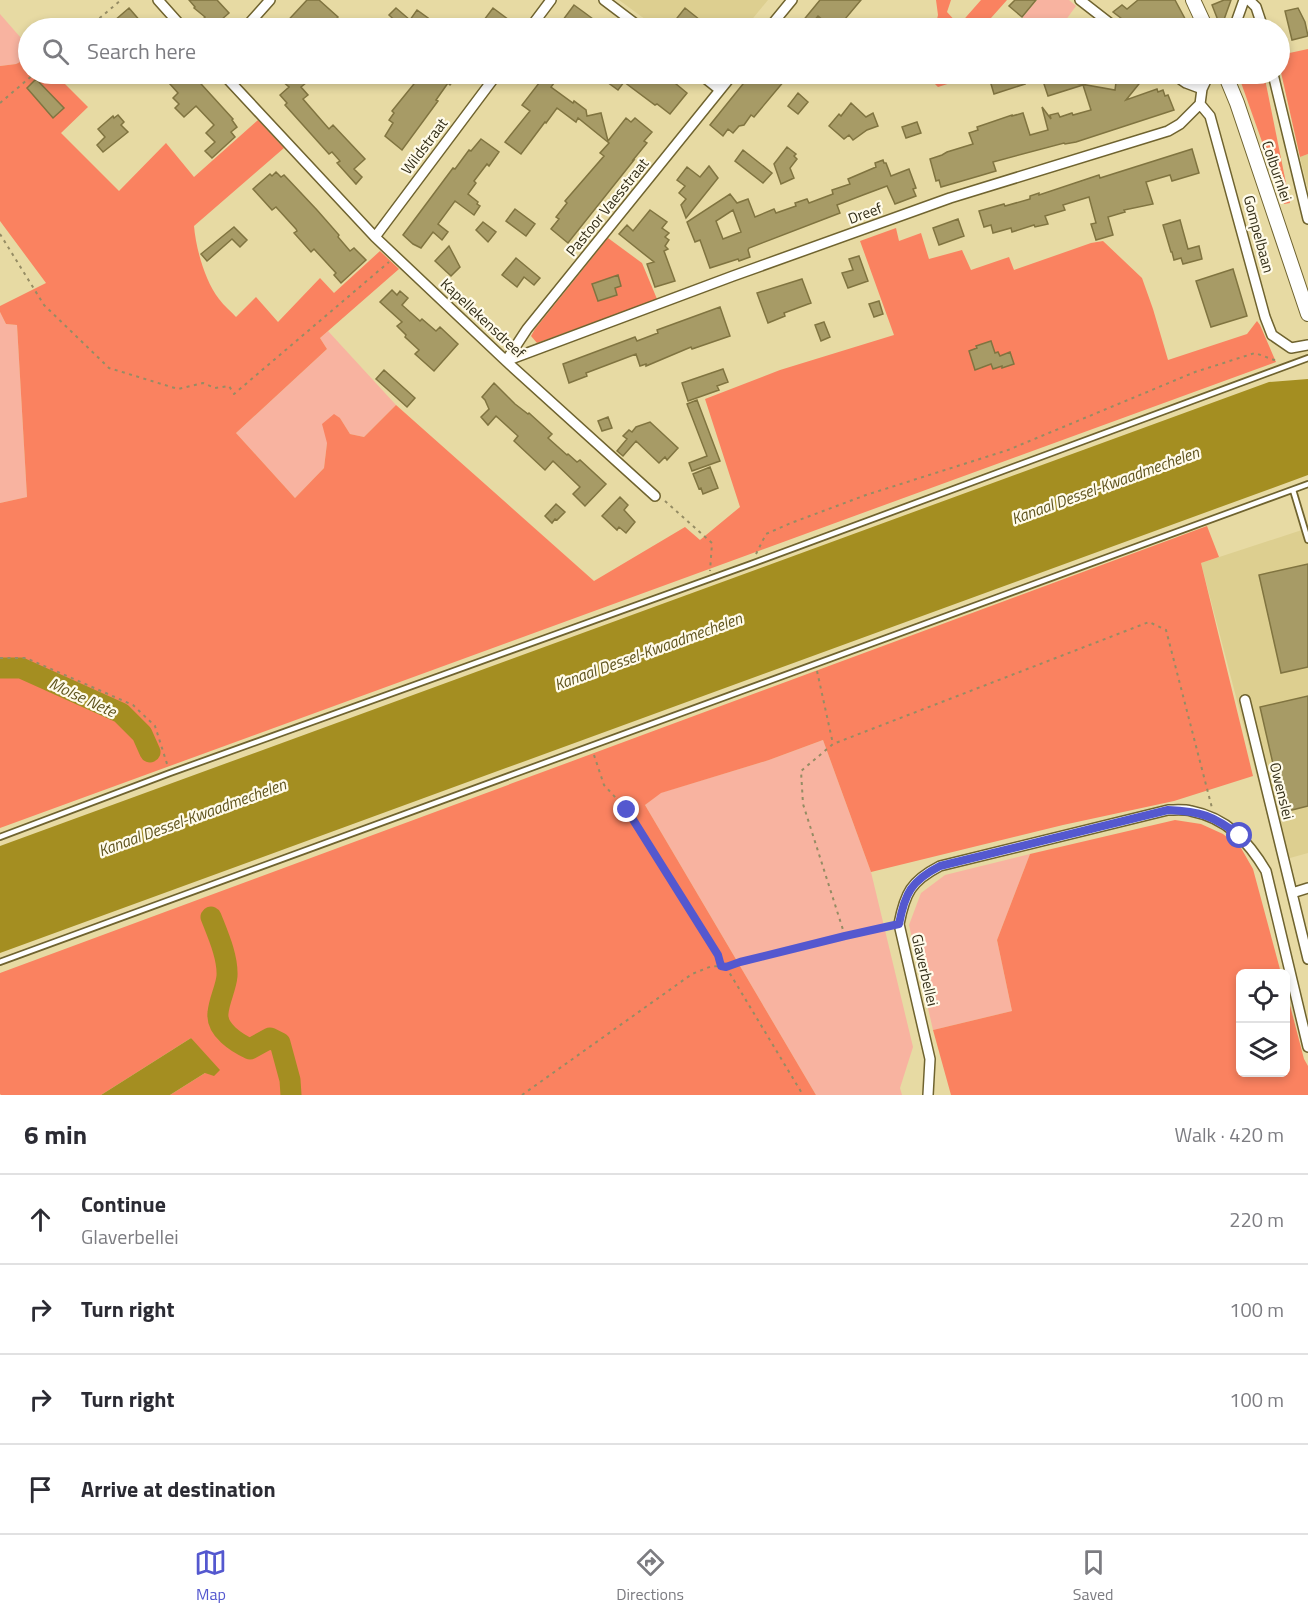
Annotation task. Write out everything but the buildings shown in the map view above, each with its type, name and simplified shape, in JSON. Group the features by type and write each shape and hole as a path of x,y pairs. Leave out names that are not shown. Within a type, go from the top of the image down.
{"street":[{"path":"158,0 174,18"},
{"path":"253,18 270,0"},
{"path":"538,18 551,0"},
{"path":"604,0 628,18"},
{"path":"777,18 792,0"},
{"path":"1080,0 1103,18"},
{"path":"1193,0 1201,18"},
{"path":"1238,18 1244,0"},
{"path":"1249,0 1256,7 1260,18"},
{"name":"Kapellekensdreef","path":"232,84 375,237 506,361 655,496"},
{"name":"Wildstraat","path":"375,237 489,84"},
{"path":"712,84 720,90"},
{"name":"Pastoor Vaesstraat","path":"506,361 527,329 725,84"},
{"path":"1189,84 1202,88"},
{"path":"1200,104 1204,84"},
{"name":"Colburnlei","path":"1229,84 1308,314"},
{"path":"1275,84 1308,219"},
{"name":"Gompelbaan","path":"1200,104 1210,116 1272,335 1291,348 1308,345"},
{"name":"Dreef","path":"506,361 950,198 1168,131 1180,124 1200,104"},
{"name":"Owenslei","path":"1245,700 1308,959"},
{"name":"Glaverbellei","path":"928,1095 930,1059 899,924 903,904 910,889 924,874 940,866 1168,810 1189,810 1215,819 1240,836 1255,852 1266,871 1308,1047"},
{"path":"1292,893 1308,888"}],"lane":[{"path":"0,837 170,773 751,564 1308,358"},
{"path":"0,962 1308,484"},
{"path":"1293,490 1308,540"}],"path":[{"path":"100,18 121,0"},
{"path":"0,103 22,84"},
{"path":"0,234 44,305 109,368 178,389 203,383 214,388 229,386 234,394 395,256"},
{"path":"751,564 766,534 791,523 866,495 1008,450 1195,372 1255,353 1289,365"},
{"path":"655,496 660,496 712,543 709,579"},
{"path":"845,936 803,804 801,771 833,744 1149,622 1166,630 1215,819"},
{"path":"0,657 26,658 133,705 155,726 170,773"},
{"path":"815,664 833,744"},
{"path":"591,747 604,785 627,810 718,955 721,966"},
{"path":"522,1095 692,974 712,966 726,967 899,924"},
{"path":"726,967 803,1095"}],"shaded area":[{"path":"619,0 768,0 753,18 643,18"},
{"path":"936,0 951,0 947,12 953,18 937,18"},
{"path":"981,0 1007,0 991,18 965,18"},
{"path":"1037,0 1069,0 1076,6 1067,18 1022,18"},
{"path":"0,14 18,35 18,63 0,66"},
{"path":"1308,49 1308,154 1300,157 1284,84 1290,84 1290,53"},
{"path":"18,63 18,84 65,84 88,107 61,133 119,191 166,143 194,177 258,120 284,148 194,226 199,254 209,283 221,302 236,317 256,297 278,322 320,278 334,293 380,251 399,269 320,338 327,349 236,433 295,498 324,468 327,443 322,424 334,414 340,418 350,434 364,437 396,405 594,581 685,527 700,540 740,507 705,399 780,370 894,335 860,241 896,228 899,241 921,233 929,259 962,250 971,270 1009,257 1014,270 1091,243 1103,241 1142,278 1168,360 1247,334 1257,321 1276,362 0,828 0,503 27,497 17,325 6,324 0,312 0,306 46,283 0,221 0,66"},
{"path":"1242,84 1266,84 1290,203 1284,204"},
{"path":"1308,154 1308,189 1300,157"},
{"path":"608,238 642,263 657,299 537,343 531,336 535,329"},
{"path":"0,312 6,324 17,325 27,497 0,503"},
{"path":"328,331 396,405 364,437 350,434 340,418 327,443 324,468 295,498 236,433 327,349 320,338"},
{"path":"1207,526 1219,557 1201,563 1253,776 1174,801 1063,825 871,872 823,740 769,760 661,793 645,805 816,1095 170,1095 205,1073 191,1038 101,1095 0,1094 0,973"},
{"path":"1308,528 1308,853 1279,861 1201,563"},
{"path":"823,740 871,872 913,1047 900,1088 902,1095 816,1095 645,805 660,793 769,760"},
{"path":"1175,820 1201,824 1223,834 1241,848 1253,869 1280,969 1236,969 1236,1077 1290,1077 1290,1005 1304,1059 1308,1066 1308,1095 951,1095 933,1030 1012,1011 997,940 1030,854"},
{"path":"1030,854 997,940 1012,1011 933,1030 909,925 921,893 945,875"}],"water":[{"name":"Kanaal Dessel-Kwaadmechelen","path":"1308,379 1308,475 0,953 0,846 1269,382"},
{"path":"191,1038 220,1070 214,1076 205,1073 170,1095 101,1095"}],"waterway":[{"name":"Molse Nete","path":"0,668 21,668 121,713 142,734 150,752"},
{"name":"Molse Nete","path":"211,917 222,946 227,969 218,1013 220,1025 234,1039 250,1049 270,1038 280,1043 290,1080 291,1095"}],"route":[{"path":"627,810 718,955 721,966 726,967 899,924 903,904 910,889 924,874 940,866 1168,810 1189,810 1208,816 1240,836"}]}
